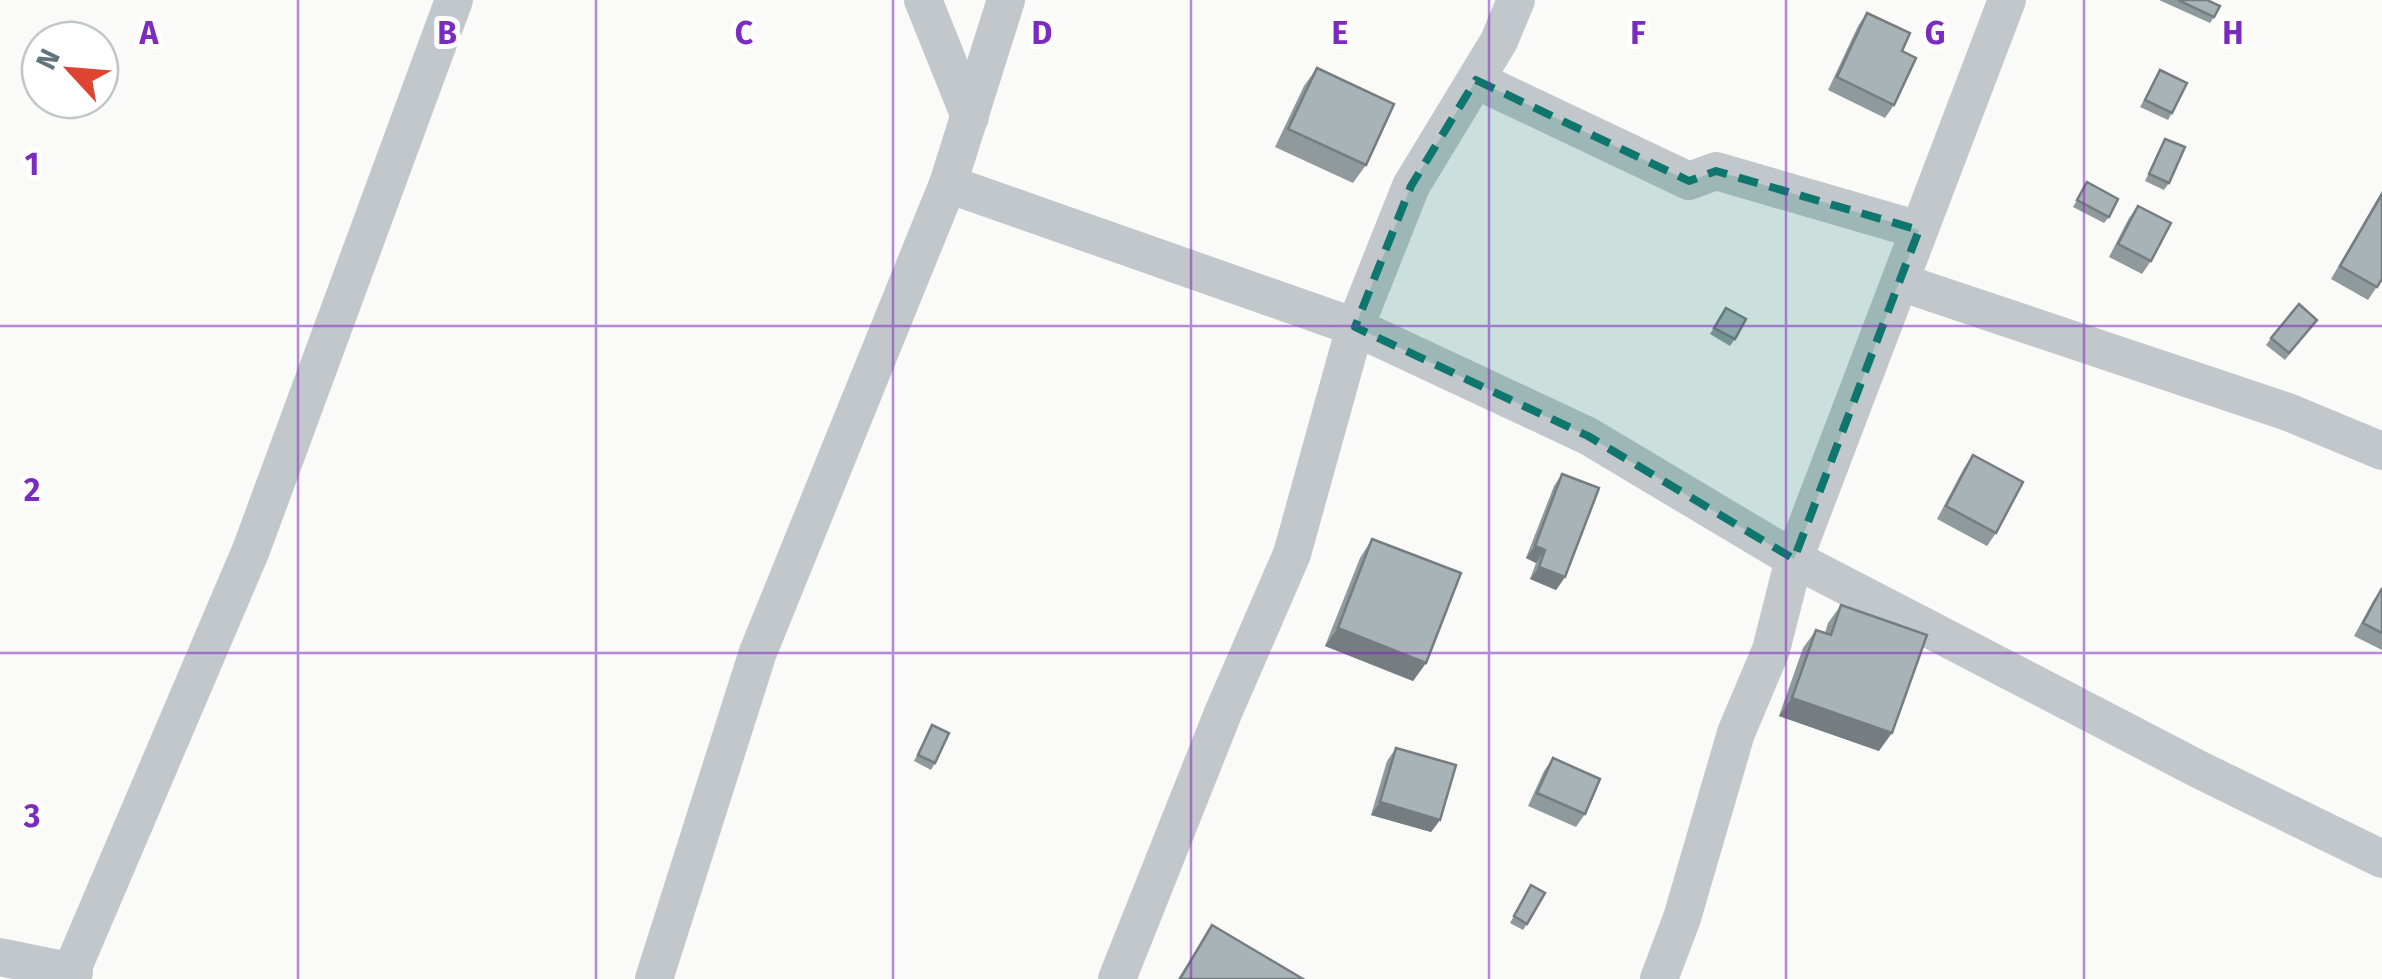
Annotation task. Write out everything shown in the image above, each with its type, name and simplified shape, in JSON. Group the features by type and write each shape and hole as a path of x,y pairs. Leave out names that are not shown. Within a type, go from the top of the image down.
{"street":[{"path":"0,957 71,975 251,550 454,0"},
{"path":"923,0 970,118"},
{"path":"654,979 758,652 948,184 1006,0"},
{"path":"1118,979 1223,712 1292,554 1355,327 1411,186 1499,41 1516,0"},
{"path":"1658,979 1682,918 1736,733 1770,650 1794,559 2007,0"},
{"path":"1476,80 1689,181 1716,170 1919,230"},
{"path":"948,184 1355,327 1588,436 1794,559 2202,772 2382,859"},
{"path":"1900,282 2288,412 2382,450"}],"highlighted area":[{"path":"1476,80 1689,181 1716,171 1919,230 1794,559 1588,436 1355,327 1411,186"}],"building":[{"path":"2178,0 2207,0 2220,6 2214,17"},
{"path":"1867,13 1910,33 1902,51 1916,58 1894,105 1837,77"},
{"path":"1317,68 1394,104 1366,165 1288,129"},
{"path":"2160,70 2187,83 2172,113 2145,100"},
{"path":"2165,139 2185,147 2169,183 2149,174"},
{"path":"2087,182 2118,199 2109,217 2077,200"},
{"path":"2382,194 2382,279 2377,287 2340,266"},
{"path":"2138,206 2171,223 2151,261 2118,244"},
{"path":"2299,304 2317,320 2289,353 2271,338"},
{"path":"1726,308 1746,319 1735,339 1714,328"},
{"path":"1973,455 2023,482 1996,533 1946,506"},
{"path":"1562,474 1599,488 1565,577 1539,567 1545,550 1535,546"},
{"path":"1372,539 1461,573 1426,663 1338,628"},
{"path":"2382,588 2382,633 2363,623"},
{"path":"1841,605 1927,635 1892,733 1792,698 1816,630 1831,635"},
{"path":"932,725 949,733 935,763 918,755"},
{"path":"1396,748 1456,765 1440,820 1380,802"},
{"path":"1553,758 1600,779 1585,814 1537,793"},
{"path":"1531,885 1545,893 1527,924 1514,916"},
{"path":"1212,925 1303,979 1180,979"}]}
